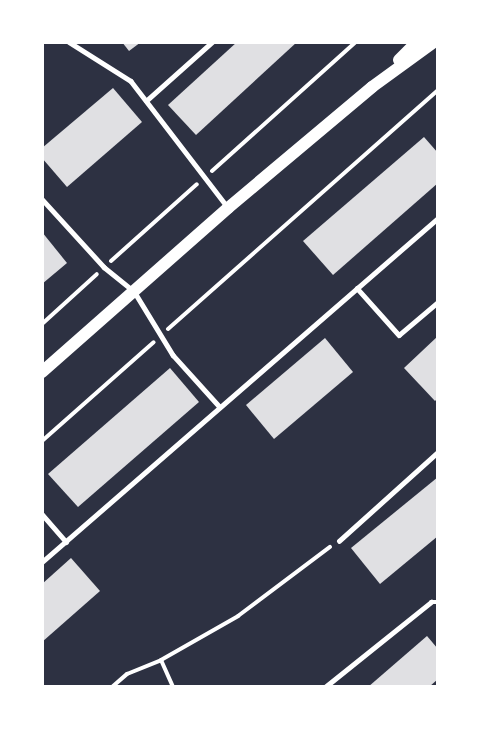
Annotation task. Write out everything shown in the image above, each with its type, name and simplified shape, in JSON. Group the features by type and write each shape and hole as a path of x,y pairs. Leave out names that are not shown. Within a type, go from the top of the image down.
{"main road":[{"path":"372,87 417,42"},
{"path":"42,372 228,208 372,87 434,42"}],"lane":[{"path":"69,42 131,81 228,208"},
{"path":"146,101 212,42"},
{"path":"42,199 104,267 134,291 173,355 220,407"},
{"path":"42,562 438,218"},
{"path":"357,288 399,335 438,302"},
{"path":"339,541 438,452"},
{"path":"42,514 66,542"},
{"path":"325,687 431,602 438,602"}],"path":[{"path":"42,441 438,90"},
{"path":"112,687 127,674 161,660 238,616 339,541"},
{"path":"161,660 173,687"}],"building":[{"path":"122,42 141,42 129,51"},
{"path":"237,42 297,42 196,135 168,105"},
{"path":"113,88 142,122 67,187 42,158 42,148"},
{"path":"424,137 438,153 438,183 333,275 303,241"},
{"path":"42,232 67,263 42,284"},
{"path":"438,336 438,398 435,401 404,368"},
{"path":"325,338 353,372 274,439 246,405"},
{"path":"170,368 199,402 78,507 48,474"},
{"path":"438,477 438,536 380,584 351,548"},
{"path":"71,558 100,591 42,642 42,584"},
{"path":"427,636 438,649 438,679 429,687 368,687"}]}
